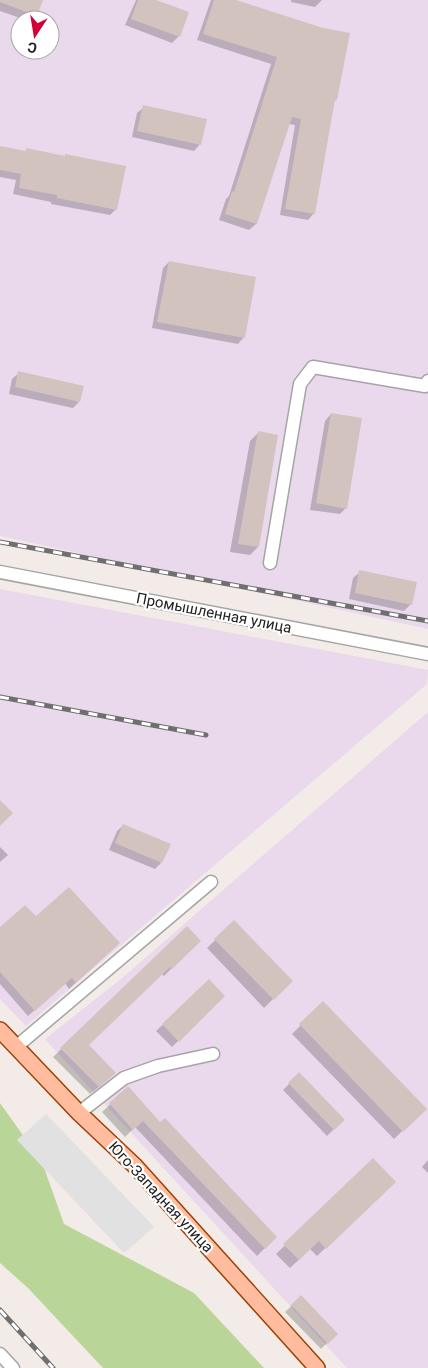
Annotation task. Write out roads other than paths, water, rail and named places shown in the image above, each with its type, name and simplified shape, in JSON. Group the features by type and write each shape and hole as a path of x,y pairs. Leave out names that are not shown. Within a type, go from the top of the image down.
{"main road":[{"name":"Юго-Западная улица","path":"0,1030 79,1113 135,1166 317,1368"}],"street":[{"path":"270,563 300,384 314,367 425,386 428,381"},
{"name":"Промышленная улица","path":"0,572 428,654"},
{"path":"16,1047 211,882"},
{"path":"79,1113 124,1078 158,1066 213,1054"},
{"path":"0,1354 13,1368"}],"railway":[{"path":"0,542 428,621"},
{"path":"0,697 206,735"},
{"path":"0,1310 53,1368"}]}
